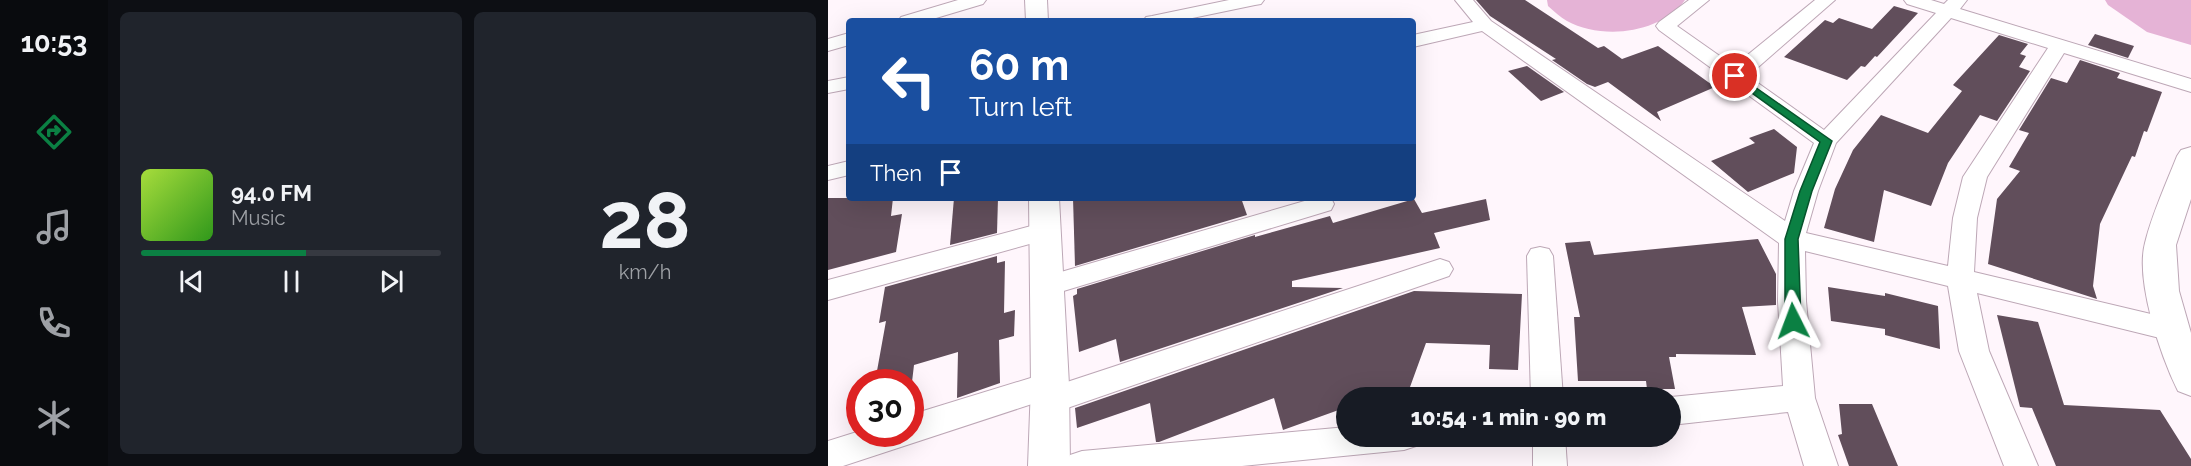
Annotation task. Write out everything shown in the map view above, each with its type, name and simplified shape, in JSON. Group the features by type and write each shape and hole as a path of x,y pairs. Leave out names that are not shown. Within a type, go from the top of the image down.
{"street":[{"path":"917,18 977,0"},
{"path":"1036,0 1037,18"},
{"path":"1160,18 1193,6 1255,0"},
{"path":"1464,0 1485,25 1792,239 2172,330"},
{"path":"1700,0 1665,26 1826,141"},
{"path":"1735,76 1826,0"},
{"path":"1913,0 1953,5 2059,46 2191,86"},
{"path":"1821,466 1800,398 1791,301 1792,239 1806,191 1826,141 1953,5"},
{"path":"1416,40 1485,25"},
{"path":"828,45 846,40"},
{"path":"2021,466 1974,351 1960,279 1965,218 1975,177 2059,46"},
{"path":"828,87 846,84"},
{"path":"2191,156 2160,245 2162,291 2172,330 2191,380"},
{"path":"828,173 846,169"},
{"path":"1044,201 1050,393 1049,466"},
{"path":"1047,286 1322,204 1320,201"},
{"path":"828,290 1046,231"},
{"path":"1540,256 1546,387"},
{"path":"924,425 1050,393 1440,269"},
{"path":"1681,410 1800,398"},
{"path":"1082,466 1336,442"},
{"path":"828,456 856,447"},
{"path":"1549,447 1550,466"}],"shaded area":[{"path":"1547,0 1685,0 1661,20 1646,27 1613,32 1597,31 1567,21 1548,6"},
{"path":"2105,0 2191,0 2191,45 2147,32 2108,5"}],"building":[{"path":"1476,0 1525,0 1598,48 1604,46 1622,59 1658,46 1715,87 1657,112 1661,121 1608,82 1595,87 1587,84 1552,60 1556,59 1490,16"},
{"path":"1894,6 1918,13 1877,57 1875,56 1865,67 1861,66 1847,80 1784,57 1825,20 1833,23 1839,18 1872,29"},
{"path":"2095,34 2134,46 2128,58 2088,45"},
{"path":"1999,35 2028,44 2020,54 2026,56 2019,67 2030,71 1997,121 1980,115 1948,163 1931,206 1884,190 1874,242 1824,228 1835,189 1853,150 1881,115 1928,133 1962,91 1953,85"},
{"path":"2080,60 2120,73 2117,78 2162,92 2147,132 2144,131 2135,157 2132,156 2100,224 2093,286 2097,299 1988,264 1997,199 2020,171 2009,167 2029,133 2019,130 2051,78 2067,83"},
{"path":"1527,66 1564,92 1541,101 1508,71"},
{"path":"1774,129 1797,147 1794,173 1748,192 1711,161 1755,143 1749,138"},
{"path":"828,198 846,198 846,201 893,201 891,216 902,214 896,252 828,270"},
{"path":"1486,199 1490,220 1434,233 1440,248 1292,281 1292,287 1343,288 1120,362 1116,339 1079,352 1073,296 1077,294 1077,289 1255,235 1255,237 1330,216 1333,223 1407,201 1415,201 1422,213"},
{"path":"954,201 998,201 997,233 950,245"},
{"path":"1073,201 1242,201 1247,215 1075,266"},
{"path":"1758,239 1776,274 1776,305 1742,307 1756,355 1676,354 1676,357 1669,357 1675,387 1647,387 1646,381 1578,381 1574,317 1580,317 1565,243 1590,241 1594,255"},
{"path":"997,256 997,263 1005,261 1004,313 1015,310 1014,336 999,340 1000,383 957,398 958,352 914,365 914,369 877,369 886,321 879,323 885,287"},
{"path":"1828,287 1885,296 1885,293 1938,306 1940,349 1885,335 1885,329 1831,321"},
{"path":"1414,291 1522,294 1518,370 1489,369 1490,345 1426,343 1410,387 1336,387 1336,411 1283,430 1274,398 1159,442 1156,442 1150,403 1077,428 1075,408"},
{"path":"1997,315 2038,322 2064,405 2160,410 2191,459 2191,466 2056,466 2032,408 2020,407"},
{"path":"1839,404 1872,404 1898,466 1849,466 1838,435 1842,434"}],"route":[{"path":"1735,76 1826,141 1806,191 1792,239 1793,321"}]}
